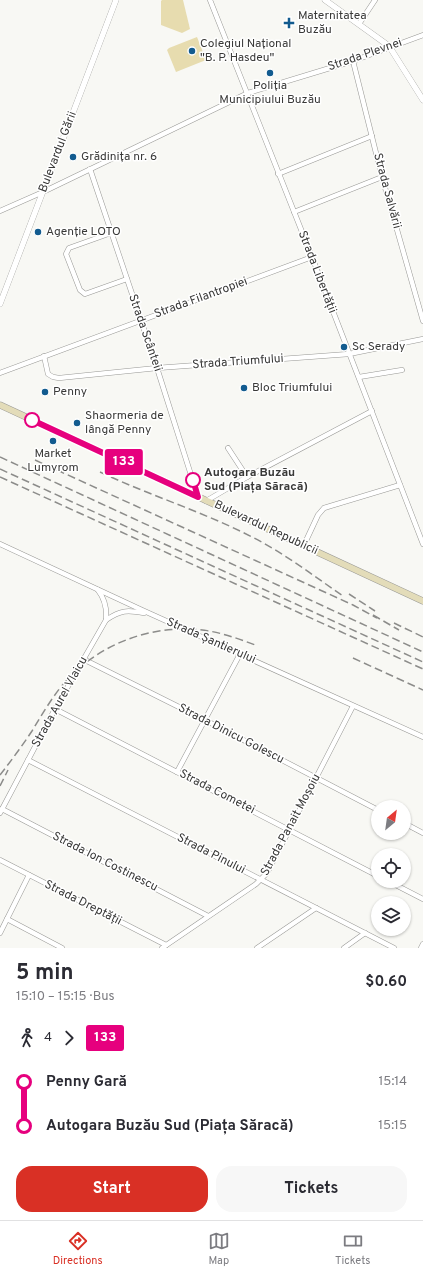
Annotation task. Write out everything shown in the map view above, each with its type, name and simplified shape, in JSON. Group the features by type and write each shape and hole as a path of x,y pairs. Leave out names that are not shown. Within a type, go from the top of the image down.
{"main road":[{"name":"Bulevardul Republicii","path":"0,405 423,601"}],"street":[{"name":"Bulevardul Gării","path":"0,304 116,0"},
{"name":"Strada Libertății","path":"210,0 248,93 278,174 312,257 423,544"},
{"path":"325,0 389,46 423,100"},
{"path":"359,24 375,0"},
{"name":"Strada Plevnei","path":"0,211 43,192 248,93 353,60 423,35"},
{"name":"Strada Salvării","path":"353,60 382,176 423,321"},
{"path":"278,174 372,136"},
{"name":"Strada Scânteii","path":"90,169 157,368 198,497"},
{"path":"294,212 382,176"},
{"path":"111,233 69,248 66,254 80,290 83,293 87,294 127,279"},
{"name":"Strada Filantropiei","path":"0,373 312,257"},
{"name":"Strada Triumfului","path":"44,356 47,372 53,377 349,354 423,339"},
{"path":"358,377 402,370"},
{"path":"206,501 247,477 372,411"},
{"path":"228,448 247,477"},
{"path":"304,545 318,515 324,508 400,485"},
{"name":"Strada Șantierului","path":"0,544 150,614 423,737"},
{"path":"98,589 105,602 106,620"},
{"path":"106,620 115,614 124,611 150,614"},
{"name":"Strada Aurel Vlaicu","path":"1,811 55,709 106,620"},
{"path":"177,772 240,654"},
{"name":"Strada Dinicu Golescu","path":"83,659 205,720 371,806"},
{"name":"Strada Panait Moșoiu","path":"164,946 261,880 267,874 353,706"},
{"name":"Strada Cometei","path":"55,709 371,872"},
{"name":"Strada Pinului","path":"28,760 394,948"},
{"name":"Strada Ion Costinescu","path":"1,811 208,916"},
{"path":"411,827 423,833"},
{"name":"Strada Dreptății","path":"0,860 164,946"},
{"path":"0,933 30,876"},
{"path":"402,888 423,899"},
{"path":"257,948 316,908"},
{"path":"7,919 62,948"},
{"path":"344,948 365,933"},
{"path":"421,948 423,944"}],"shaded area":[{"path":"162,0 183,0 190,29 182,33 161,25"},
{"path":"197,37 206,60 176,72 167,50"}],"railway":[{"path":"0,457 423,652"},
{"path":"35,460 353,605 377,618"},
{"path":"0,469 423,662"},
{"path":"100,472 216,520 266,544 343,596"},
{"path":"0,477 423,669"},
{"path":"349,594 375,611"},
{"path":"373,615 399,630"},
{"path":"394,623 423,637"},
{"path":"0,775 28,737 60,688 90,659 108,648 147,633 188,629 222,634 258,646"},
{"path":"353,658 423,690"},
{"path":"0,786 8,770"}],"bus line":[{"name":"133","path":"32,420 198,497 193,480"}],"place":[{"name":"Maternitatea Buzău","path":"289,23"},
{"name":"Colegiul Național \"B. P. Hasdeu\"","path":"192,51"},
{"name":"Poliția Municipiului Buzău","path":"270,73"},
{"name":"Grădinița nr. 6","path":"73,157"},
{"name":"Agenție LOTO","path":"38,232"},
{"name":"Sc Serady","path":"344,347"},
{"name":"Bloc Triumfului","path":"244,388"},
{"name":"Penny","path":"45,392"},
{"name":"Shaormeria de lângă Penny","path":"77,423"},
{"name":"Market Lumyrom","path":"53,441"},
{"name":"Autogara Buzău Sud (Piața Săracă)","path":"193,480"}]}
